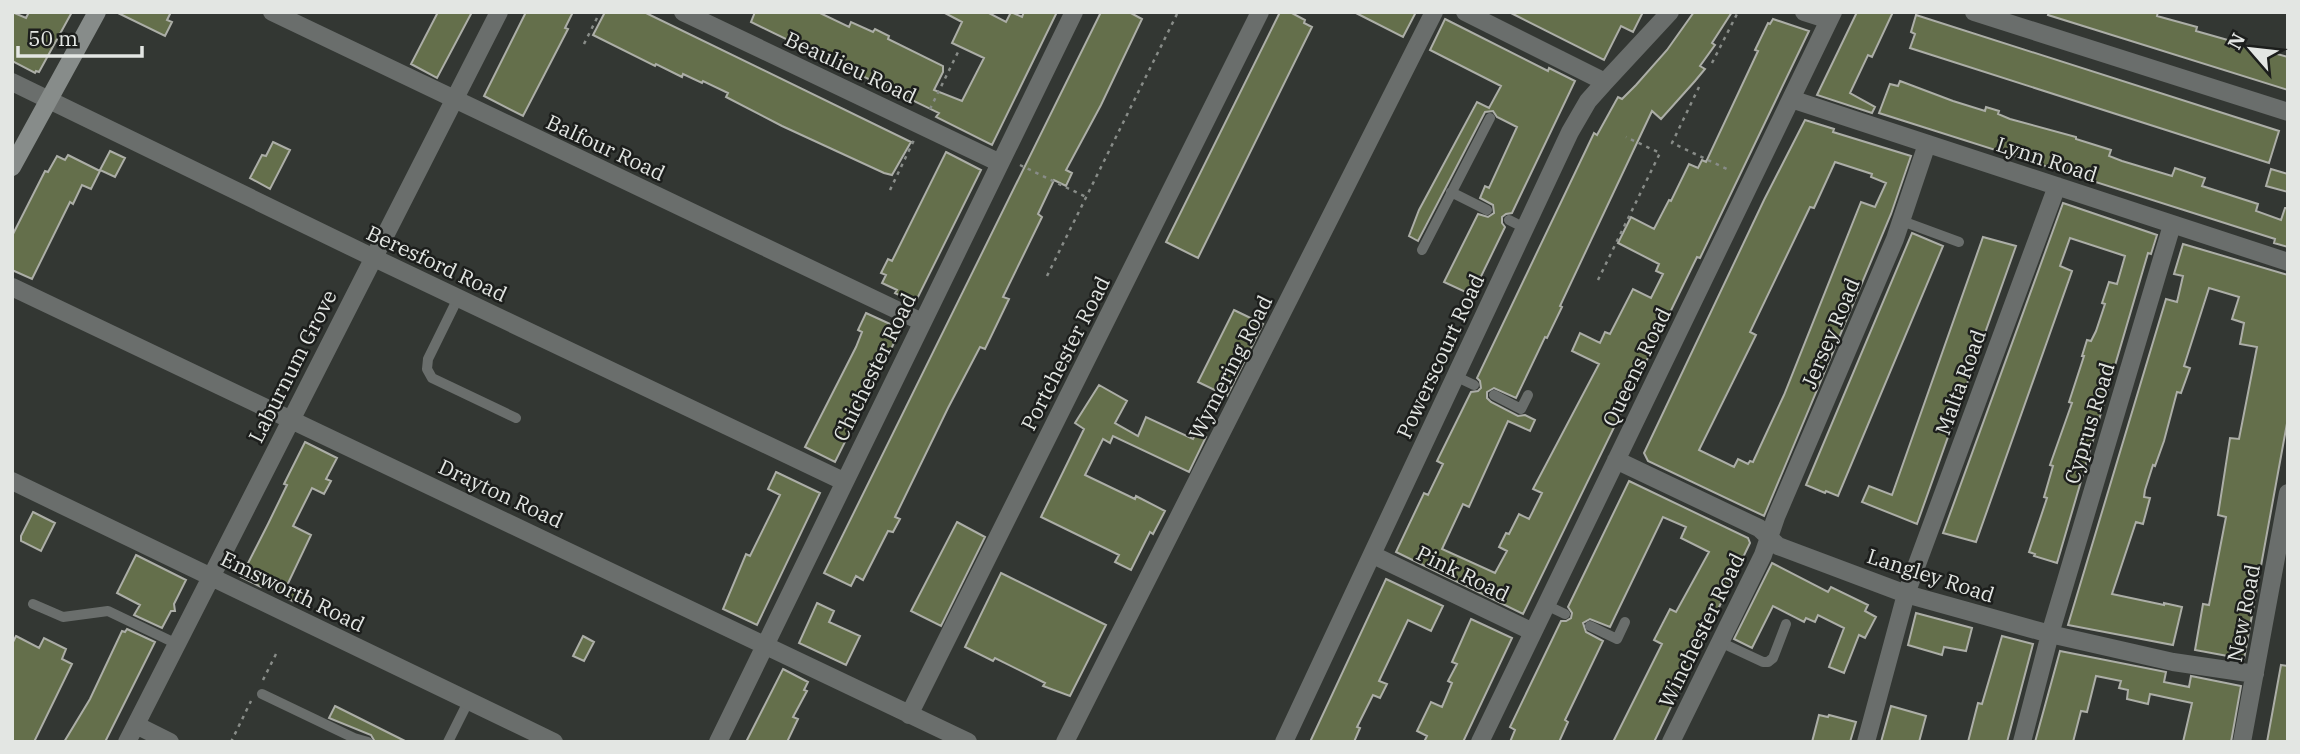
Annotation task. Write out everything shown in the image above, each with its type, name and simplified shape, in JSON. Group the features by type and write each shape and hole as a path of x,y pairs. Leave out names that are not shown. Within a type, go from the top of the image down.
{"street":[{"path":"12,167 97,12"},
{"name":"Balfour Road","path":"272,12 922,322"},
{"name":"Laburnum Grove","path":"127,742 499,12"},
{"name":"Beaulieu Road","path":"683,12 1001,160"},
{"name":"Chichester Road","path":"718,742 1074,12"},
{"name":"Portchester Road","path":"909,715 1261,12"},
{"name":"Wymering Road","path":"1065,742 1434,12"},
{"path":"1465,12 1605,82"},
{"name":"Powerscourt Road","path":"1284,742 1455,376 1517,224 1588,101 1670,12"},
{"path":"1804,12 1831,16"},
{"path":"1974,12 2288,112"},
{"name":"Queens Road","path":"1480,742 1831,16"},
{"name":"Beresford Road","path":"12,82 372,257 844,481"},
{"name":"Lynn Road","path":"1791,99 2288,261"},
{"name":"Jersey Road","path":"1770,538 1776,517 1902,221 1927,144"},
{"name":"Malta Road","path":"1866,742 1906,594 2057,186"},
{"name":"Cyprus Road","path":"2022,742 2050,634 2172,225"},
{"name":"Drayton Road","path":"12,287 765,643 968,742"},
{"name":"Langley Road","path":"1616,460 1759,527 1778,546 1906,594 2050,634 2173,662 2255,674"},
{"name":"Emsworth Road","path":"12,481 554,742"},
{"name":"New Road","path":"2242,742 2288,493"},
{"name":"Winchester Road","path":"1671,742 1770,538"},
{"name":"Pink Road","path":"1373,555 1533,632"},
{"path":"136,725 170,742"}],"lane":[{"path":"1422,250 1490,118"},
{"path":"1451,192 1487,210"},
{"path":"1902,221 1959,242"},
{"path":"458,298 428,359 426,369 432,378 516,418"},
{"path":"1455,376 1474,385"},
{"path":"1494,395 1521,409 1528,395"},
{"path":"33,604 63,617 108,611 177,644"},
{"path":"1546,606 1564,614"},
{"path":"1590,626 1617,639 1625,622"},
{"path":"1720,642 1768,662 1773,658 1786,624"},
{"path":"262,694 354,738 368,742"},
{"path":"448,742 469,701"}],"path":[{"path":"584,44 600,12"},
{"path":"1047,276 1178,12"},
{"path":"1712,63 1738,12"},
{"path":"1699,88 1672,143 1727,169"},
{"path":"1598,280 1660,153 1626,136"},
{"path":"1001,160 1086,197"}],"building":[{"path":"12,12 26,18 29,12 72,12 39,72 35,73 12,61"},
{"path":"116,12 171,12 167,20 172,22 165,36"},
{"path":"438,12 472,12 437,78 411,64"},
{"path":"526,12 573,12 565,28 568,29 523,116 484,96"},
{"path":"605,12 644,12 911,142 892,175 884,173 782,126 726,97 728,93 703,81 702,83 683,74 682,77 656,64 655,66 593,35"},
{"path":"755,12 818,12 849,27 851,22 873,32 875,29 889,36 888,39 943,66 943,72 934,90 962,101 984,58 952,43 962,22 943,12 987,12 1006,22 1011,12 1022,17 1024,12 1057,12 992,145 936,117 939,113 751,22"},
{"path":"1101,12 1129,12 1142,19 1066,170 1072,173 1066,186 1054,180 1038,214 1042,217 1003,297 1009,299 985,349 980,347 948,408 895,517 900,519 893,532 888,531 863,580 856,576 851,586 824,573"},
{"path":"1280,12 1290,12 1312,27 1198,258 1166,242"},
{"path":"1354,12 1416,12 1403,37"},
{"path":"1509,12 1643,12 1633,32 1621,26 1604,60"},
{"path":"1694,12 1732,12 1712,43 1715,45 1700,66 1705,69 1661,119 1652,111 1560,306 1562,307 1516,398 1494,388 1487,392 1487,398 1491,402 1518,416 1525,415 1535,420 1530,431 1508,421 1469,507 1463,504 1442,549 1495,573 1507,551 1499,547 1519,514 1529,519 1542,493 1533,489 1599,364 1572,351 1580,333 1600,343 1605,332 1610,334 1633,289 1651,298 1663,274 1656,271 1659,264 1618,243 1631,217 1654,229 1689,164 1698,168 1702,160 1706,162 1758,51 1755,50 1768,23 1773,19 1809,31 1700,258 1697,257 1523,614 1396,552 1424,493 1428,495 1443,464 1437,461 1471,392 1481,388 1477,378 1594,133 1597,135 1618,97 1622,99 1636,85 1667,50"},
{"path":"1857,12 1893,12 1872,57 1868,55 1850,93 1875,107 1872,113 1817,95"},
{"path":"2049,12 2158,12 2157,16 2197,27 2196,31 2288,57 2288,90 2048,15"},
{"path":"1916,15 2279,131 2269,163 1910,48 1915,34 1911,32"},
{"path":"1445,19 1548,71 1549,68 1575,81 1512,213 1502,217 1505,227 1472,295 1444,282 1478,214 1488,217 1494,213 1493,205 1480,198 1485,186 1489,188 1517,127 1497,117 1493,111 1485,112 1418,241 1409,236 1419,210 1477,102 1489,108 1501,86 1430,50"},
{"path":"1900,81 1953,101 1985,111 1986,107 1999,111 1998,114 2010,119 2076,137 2111,150 2109,156 2122,161 2172,176 2175,168 2205,178 2202,186 2258,204 2256,211 2281,220 2285,208 2288,208 2288,247 2274,243 2275,239 1879,113 1890,84 1898,86"},
{"path":"1805,120 1834,129 1833,132 1911,156 1891,214 1764,516 1648,461 1644,453","holes":["1835,162 1872,174 1871,177 1886,183 1875,207 1861,202 1784,395 1753,462 1748,464 1738,459 1734,467 1699,450 1756,335 1750,332 1810,207 1814,208"]},
{"path":"273,142 290,150 270,189 250,178 262,155 266,156"},
{"path":"110,151 125,158 115,177 100,170"},
{"path":"946,152 981,170 915,303 882,283 886,275 881,273 888,259 892,261"},
{"path":"68,155 100,171 91,189 82,185 73,204 70,202 32,279 12,270 12,236 45,171 48,172 57,156 65,160"},
{"path":"2271,169 2288,174 2288,192 2266,186"},
{"path":"2063,203 2157,235 2151,254 2148,253 2057,563 2029,552 2047,498 2044,497 2053,466 2050,465 2072,403 2069,402 2087,340 2091,341 2096,331 2109,282 2117,284 2125,256 2070,238 2060,266 2072,271 1976,542 1943,533"},
{"path":"1912,233 1943,246 1838,496 1826,491 1825,493 1806,485"},
{"path":"1983,237 2016,246 1917,524 1862,502 1869,486 1892,495"},
{"path":"2183,244 2288,275 2288,418 2244,659 2195,650 2203,604 2209,605 2226,517 2218,515 2230,438 2239,439 2257,347 2240,344 2244,323 2232,319 2239,297 2209,288 2184,366 2190,368 2181,393 2177,392 2164,441 2145,490 2144,497 2150,498 2143,524 2136,522 2112,594 2182,607 2173,645 2068,625 2166,299 2177,302 2183,276 2174,274"},
{"path":"1234,310 1263,324 1227,396 1198,382"},
{"path":"866,313 901,329 835,462 805,447 856,347 862,332 858,330"},
{"path":"1099,385 1127,401 1115,423 1138,436 1146,417 1193,439 1197,432 1206,437 1189,472 1113,436 1110,443 1103,439 1085,475 1165,511 1153,534 1150,532 1131,570 1115,562 1119,555 1041,517 1084,429 1075,423"},
{"path":"305,442 337,458 326,479 331,481 324,494 312,488 293,526 311,535 283,594 241,577 287,485 284,484"},
{"path":"776,472 820,493 757,625 723,609 746,554 750,556 780,495 768,489"},
{"path":"1629,481 1748,538 1750,543 1654,742 1613,742 1662,644 1654,640 1670,609 1676,612 1709,552 1681,538 1686,527 1663,517 1610,627 1590,619 1583,623 1586,632 1603,641 1565,720 1568,722 1559,742 1510,742 1515,730 1510,727 1561,621 1571,618 1572,613 1568,607"},
{"path":"33,512 55,523 41,551 21,541"},
{"path":"957,522 985,537 941,626 911,611"},
{"path":"136,555 186,580 174,604 175,611 171,611 162,628 134,615 140,605 117,593"},
{"path":"1772,563 1828,592 1831,587 1868,605 1865,611 1876,617 1865,638 1859,635 1844,673 1829,667 1844,628 1818,615 1815,622 1806,618 1804,622 1773,606 1752,648 1734,639"},
{"path":"1001,573 1106,625 1070,696 1043,686 1045,683 995,658 993,661 965,647"},
{"path":"1386,579 1443,606 1431,631 1408,620 1379,681 1387,684 1380,698 1373,695 1357,727 1360,728 1354,742 1310,742"},
{"path":"292,586 307,594 301,605 286,598"},
{"path":"817,603 834,611 829,622 860,636 846,665 799,643"},
{"path":"1916,613 1972,628 1966,651 1944,647 1942,655 1908,645"},
{"path":"1471,619 1512,638 1463,742 1424,742 1427,736 1417,731 1431,702 1442,707 1452,683 1448,681 1457,664 1452,662"},
{"path":"127,629 155,642 105,742 64,742 90,699 122,631"},
{"path":"16,636 39,648 44,638 66,649 62,659 72,664 34,742 12,742 12,644"},
{"path":"583,636 594,642 584,661 573,656"},
{"path":"2002,636 2033,644 2007,742 1968,742 1978,703 1982,704"},
{"path":"2060,651 2166,672 2164,682 2189,687 2191,676 2241,686 2231,742 2183,742 2192,703 2150,694 2148,704 2127,699 2128,690 2119,688 2121,681 2096,676 2087,712 2081,711 2073,742 2035,742"},
{"path":"2281,665 2288,666 2288,742 2267,742"},
{"path":"783,669 808,682 804,690 807,691 793,717 798,719 787,742 746,742"},
{"path":"335,706 407,742 375,742 371,735 329,718"},
{"path":"1891,706 1926,716 1919,742 1881,742"},
{"path":"1819,715 1856,722 1850,742 1812,742"}]}
